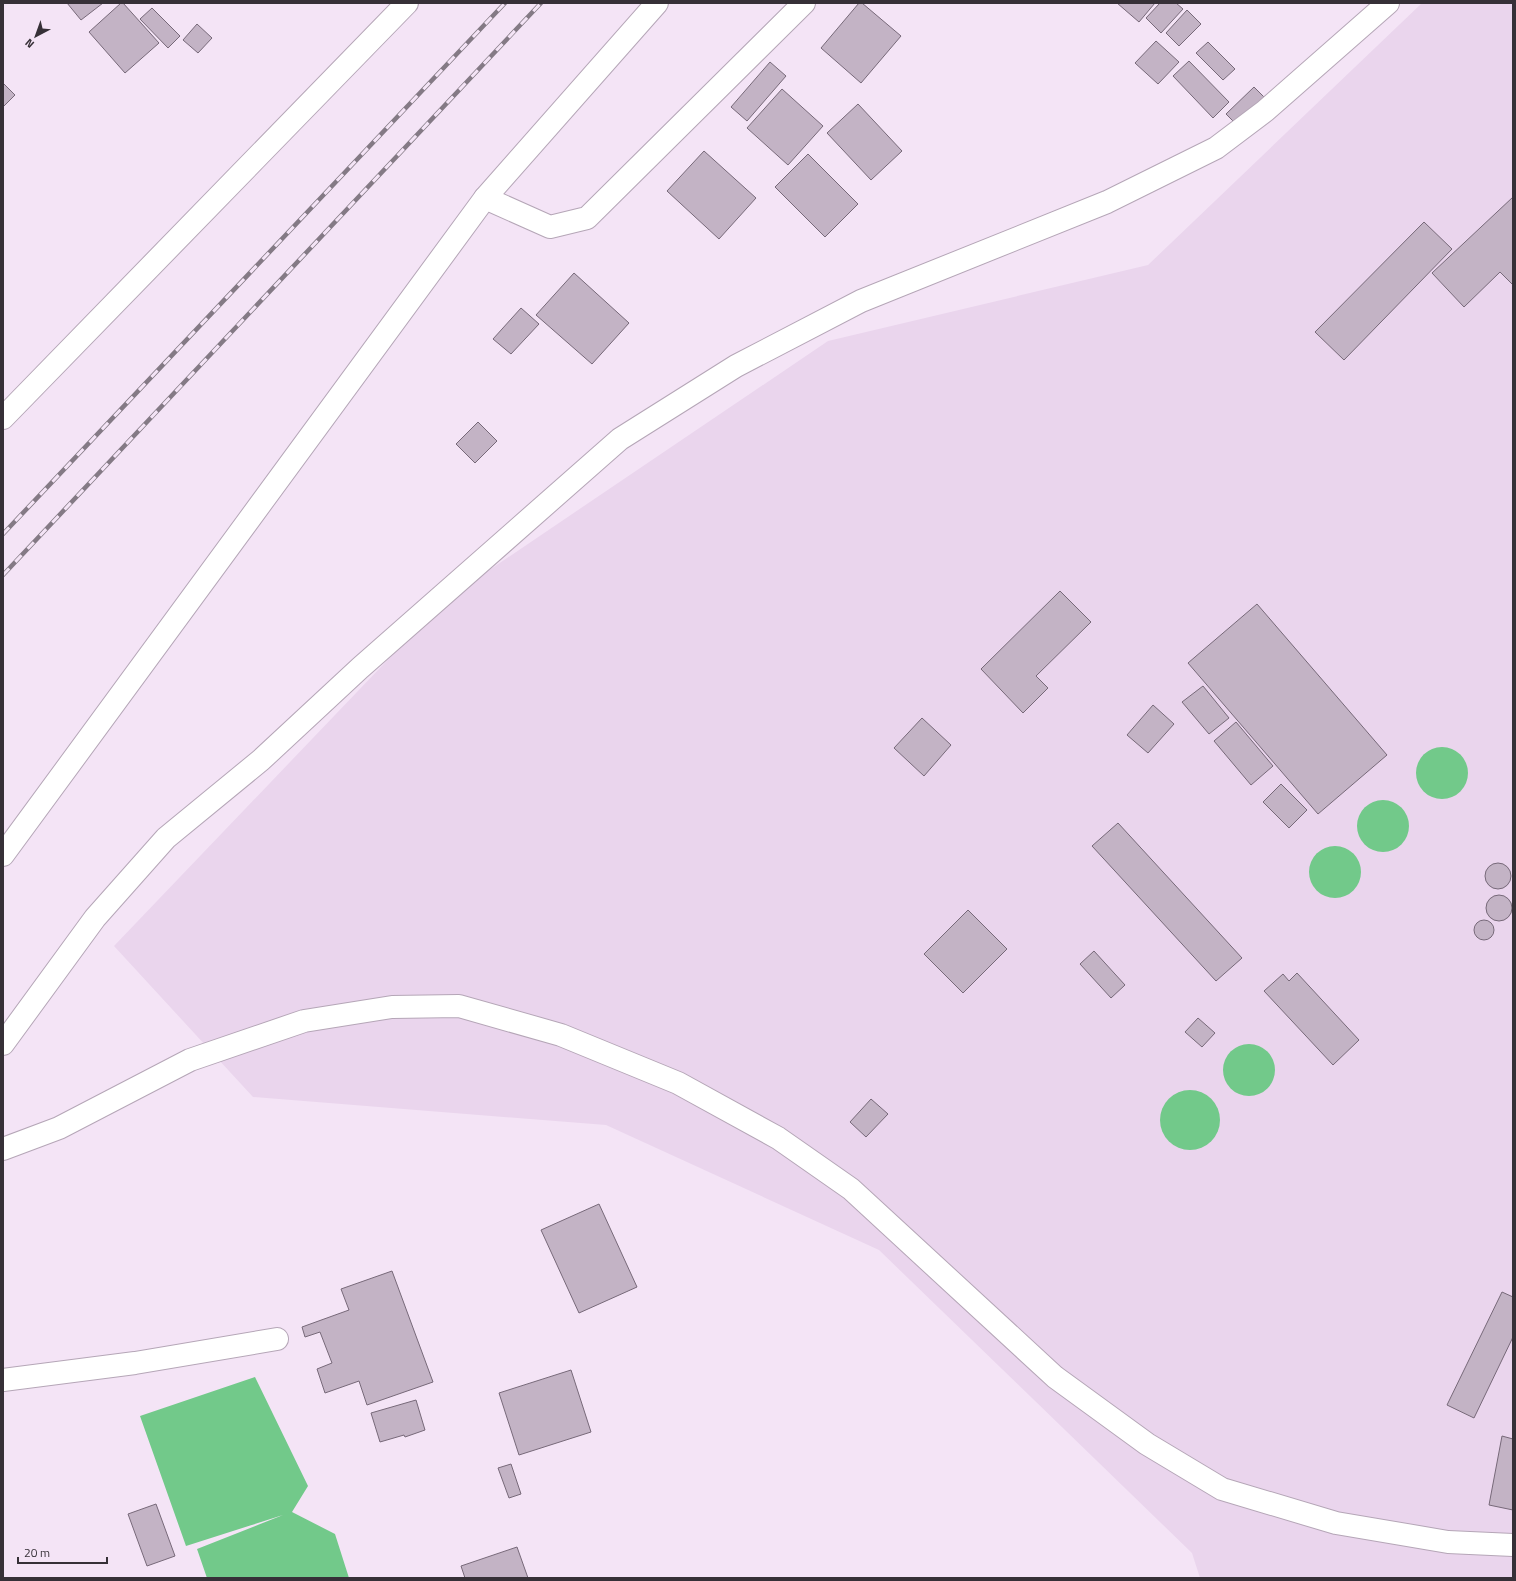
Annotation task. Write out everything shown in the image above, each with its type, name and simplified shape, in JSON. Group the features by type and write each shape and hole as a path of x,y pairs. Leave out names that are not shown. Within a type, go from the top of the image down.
{"street":[{"path":"3,418 407,3"},
{"path":"3,855 485,198 657,3"},
{"path":"485,198 550,227 587,218 804,3"},
{"path":"3,1044 95,918 166,838 261,760 360,668 620,439 736,366 861,302 1107,202 1216,148 1266,111 1388,3"},
{"path":"3,1149 59,1128 190,1060 304,1021 392,1007 459,1006 561,1035 678,1083 778,1138 851,1189 1055,1377 1147,1444 1222,1489 1336,1522 1448,1542 1513,1546"},
{"path":"3,1380 135,1363 277,1339"}],"shaded area":[{"path":"1422,3 1513,3 1513,1578 1200,1578 1192,1553 879,1250 606,1125 253,1097 114,946 445,600 828,341 1148,265"},
{"path":"1437,747 1447,747 1461,754 1468,768 1468,778 1461,792 1447,799 1437,799 1427,795 1420,788 1416,778 1416,768 1420,758 1427,751"},
{"path":"1378,800 1388,800 1402,807 1409,821 1409,831 1402,845 1388,852 1378,852 1368,848 1361,841 1357,831 1357,821 1361,811 1368,804"},
{"path":"1330,846 1340,846 1354,853 1361,867 1361,877 1354,891 1340,898 1330,898 1320,894 1313,887 1309,877 1309,867 1313,857 1320,850"},
{"path":"1244,1044 1254,1044 1268,1051 1275,1065 1275,1075 1268,1089 1254,1096 1244,1096 1234,1092 1227,1085 1223,1075 1223,1065 1227,1055 1234,1048"},
{"path":"1190,1090 1207,1095 1215,1103 1220,1120 1215,1137 1207,1145 1190,1150 1173,1145 1165,1137 1160,1120 1165,1103 1173,1095"},
{"path":"255,1377 308,1486 292,1512 335,1534 349,1578 207,1578 197,1549 283,1515 186,1546 140,1416"}],"building":[{"path":"67,3 103,3 81,20"},
{"path":"121,3 123,3 159,43 125,73 89,32"},
{"path":"859,3 862,3 901,36 861,83 821,48"},
{"path":"1117,3 1155,3 1139,22"},
{"path":"1160,3 1176,3 1183,9 1161,33 1146,18"},
{"path":"152,8 180,36 168,48 140,19"},
{"path":"1187,10 1201,24 1179,46 1166,33"},
{"path":"197,24 212,38 198,53 183,40"},
{"path":"1156,41 1179,62 1158,84 1135,63"},
{"path":"1208,42 1235,69 1223,80 1196,53"},
{"path":"1189,61 1229,102 1213,118 1173,76"},
{"path":"770,62 786,76 747,121 731,107"},
{"path":"3,83 15,95 3,107"},
{"path":"1254,87 1267,100 1239,127 1226,114"},
{"path":"782,89 823,126 788,165 747,128"},
{"path":"858,104 902,151 871,180 827,133"},
{"path":"704,151 756,198 719,239 667,191"},
{"path":"808,154 858,204 825,237 775,187"},
{"path":"1513,197 1513,285 1500,272 1464,307 1432,273"},
{"path":"1424,222 1452,249 1344,360 1315,332"},
{"path":"574,273 629,323 592,364 536,315"},
{"path":"521,308 539,324 511,354 493,339"},
{"path":"478,422 497,441 475,463 456,444"},
{"path":"1060,591 1091,622 1036,676 1048,688 1023,713 981,669"},
{"path":"1257,604 1387,755 1318,814 1188,663"},
{"path":"1203,686 1229,718 1209,734 1182,702"},
{"path":"1153,705 1174,724 1148,753 1127,735"},
{"path":"922,718 951,745 924,776 894,748"},
{"path":"1236,722 1273,766 1251,785 1214,741"},
{"path":"1281,784 1307,810 1289,828 1263,802"},
{"path":"1118,823 1242,958 1216,981 1092,846"},
{"path":"1498,863 1507,867 1511,876 1507,885 1498,889 1489,885 1485,876 1489,867"},
{"path":"1499,895 1508,899 1512,908 1508,917 1499,921 1490,917 1486,908 1490,899"},
{"path":"968,910 1007,949 963,993 924,954"},
{"path":"1480,920 1488,920 1494,926 1494,934 1488,940 1480,940 1474,934 1474,926"},
{"path":"1094,951 1125,985 1111,998 1080,964"},
{"path":"1297,973 1359,1040 1333,1065 1264,991 1283,974 1289,981"},
{"path":"1198,1018 1215,1033 1202,1047 1185,1032"},
{"path":"871,1099 888,1114 866,1137 850,1122"},
{"path":"599,1204 637,1287 579,1313 541,1230"},
{"path":"392,1271 433,1382 367,1405 359,1381 325,1393 317,1369 332,1363 320,1332 305,1337 302,1327 349,1310 341,1289"},
{"path":"1502,1292 1513,1297 1513,1337 1474,1418 1447,1405"},
{"path":"571,1370 591,1432 519,1455 499,1393"},
{"path":"416,1400 425,1430 405,1437 404,1435 380,1442 371,1413"},
{"path":"1502,1436 1513,1439 1513,1510 1489,1505"},
{"path":"511,1464 521,1494 509,1498 498,1468"},
{"path":"156,1504 175,1556 147,1566 128,1514"},
{"path":"517,1547 528,1578 465,1578 461,1566"}],"railway":[{"path":"3,534 505,3"},
{"path":"3,575 541,3"}]}
